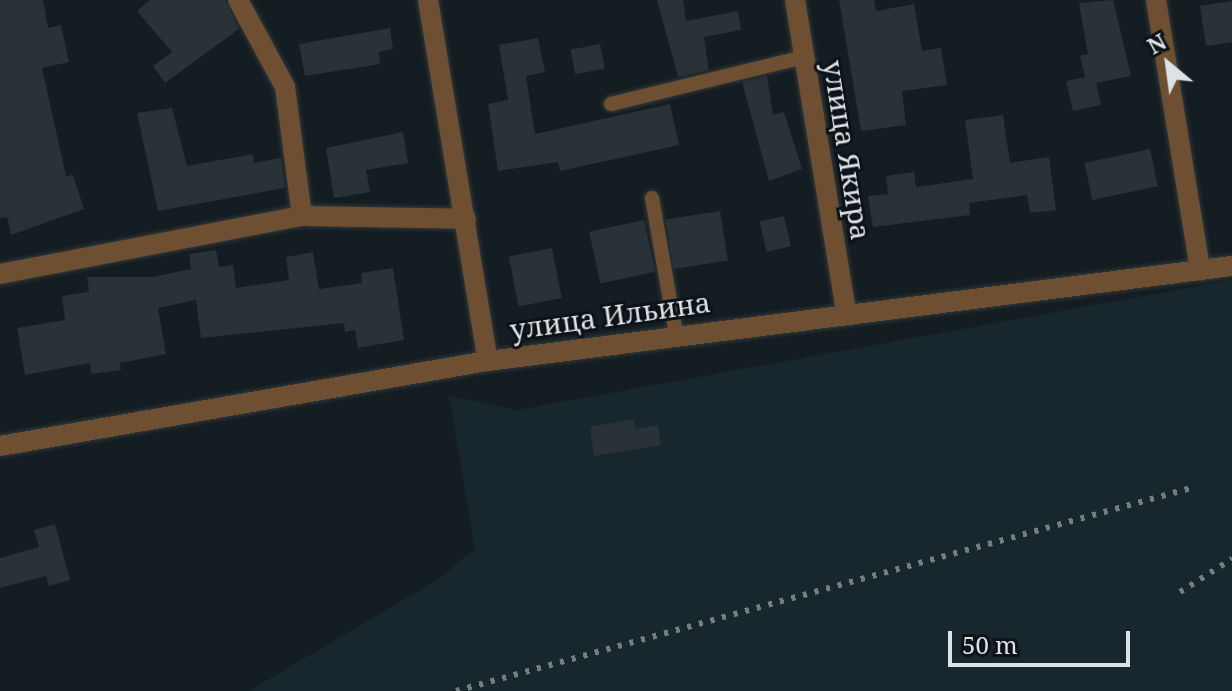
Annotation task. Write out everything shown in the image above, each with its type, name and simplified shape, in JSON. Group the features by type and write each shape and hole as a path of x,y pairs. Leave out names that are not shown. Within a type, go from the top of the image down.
{"street":[{"path":"238,0 285,87 302,216"},
{"path":"428,0 488,361"},
{"name":"улица Якира","path":"795,0 846,310"},
{"path":"1156,0 1200,270"},
{"path":"0,274 302,216 466,219"},
{"name":"улица Ильина","path":"0,446 488,361 846,310 1232,266"}],"lane":[{"path":"611,104 804,57"},
{"path":"652,198 676,334"}],"shaded area":[{"path":"1232,280 1232,691 249,691 437,580 475,549 449,396 517,410"}],"building":[{"path":"0,0 43,0 48,28 61,25 69,62 42,68 66,176 73,175 84,209 11,235 7,217 0,218"},
{"path":"150,0 225,0 239,29 165,83 153,66 172,52 137,11"},
{"path":"657,0 683,0 686,21 738,11 741,30 704,37 709,70 678,77"},
{"path":"839,0 874,0 876,11 914,4 922,51 941,48 947,85 902,91 906,125 861,131"},
{"path":"1113,0 1131,76 1096,83 1101,105 1073,111 1066,81 1085,77 1080,56 1088,54 1079,3"},
{"path":"1232,1 1232,42 1206,46 1200,6"},
{"path":"390,28 393,49 379,52 380,64 305,76 299,44"},
{"path":"538,38 545,72 526,76 535,134 670,104 679,145 560,171 558,162 498,171 488,104 508,100 499,45"},
{"path":"600,44 605,69 575,74 571,50"},
{"path":"767,76 773,115 784,112 802,169 769,181 742,82"},
{"path":"172,108 187,166 253,154 254,163 281,158 285,188 158,211 137,113"},
{"path":"1003,115 1010,163 1049,157 1056,210 1030,213 1027,195 969,203 970,215 873,227 868,196 888,194 886,176 914,172 916,187 973,179 965,120"},
{"path":"403,132 408,163 366,170 370,192 334,198 326,148"},
{"path":"1150,149 1158,186 1092,200 1084,163"},
{"path":"720,211 728,260 673,269 666,220"},
{"path":"784,216 791,246 767,252 760,222"},
{"path":"644,220 655,272 600,283 589,232"},
{"path":"552,248 562,298 519,306 509,256"},
{"path":"216,250 219,267 233,265 236,288 289,280 286,257 313,252 319,289 362,283 361,273 393,268 404,340 358,348 355,330 345,332 344,323 201,338 196,300 158,308 166,354 120,363 121,370 91,374 90,363 25,375 17,328 65,320 62,296 89,292 87,277 153,277 191,269 189,254"},
{"path":"634,419 635,429 658,425 661,445 594,456 590,427"},
{"path":"55,524 70,580 49,586 46,576 0,588 0,558 39,547 34,530"}],"railway":[{"path":"456,691 1191,488"},
{"path":"1180,592 1232,559"}]}
